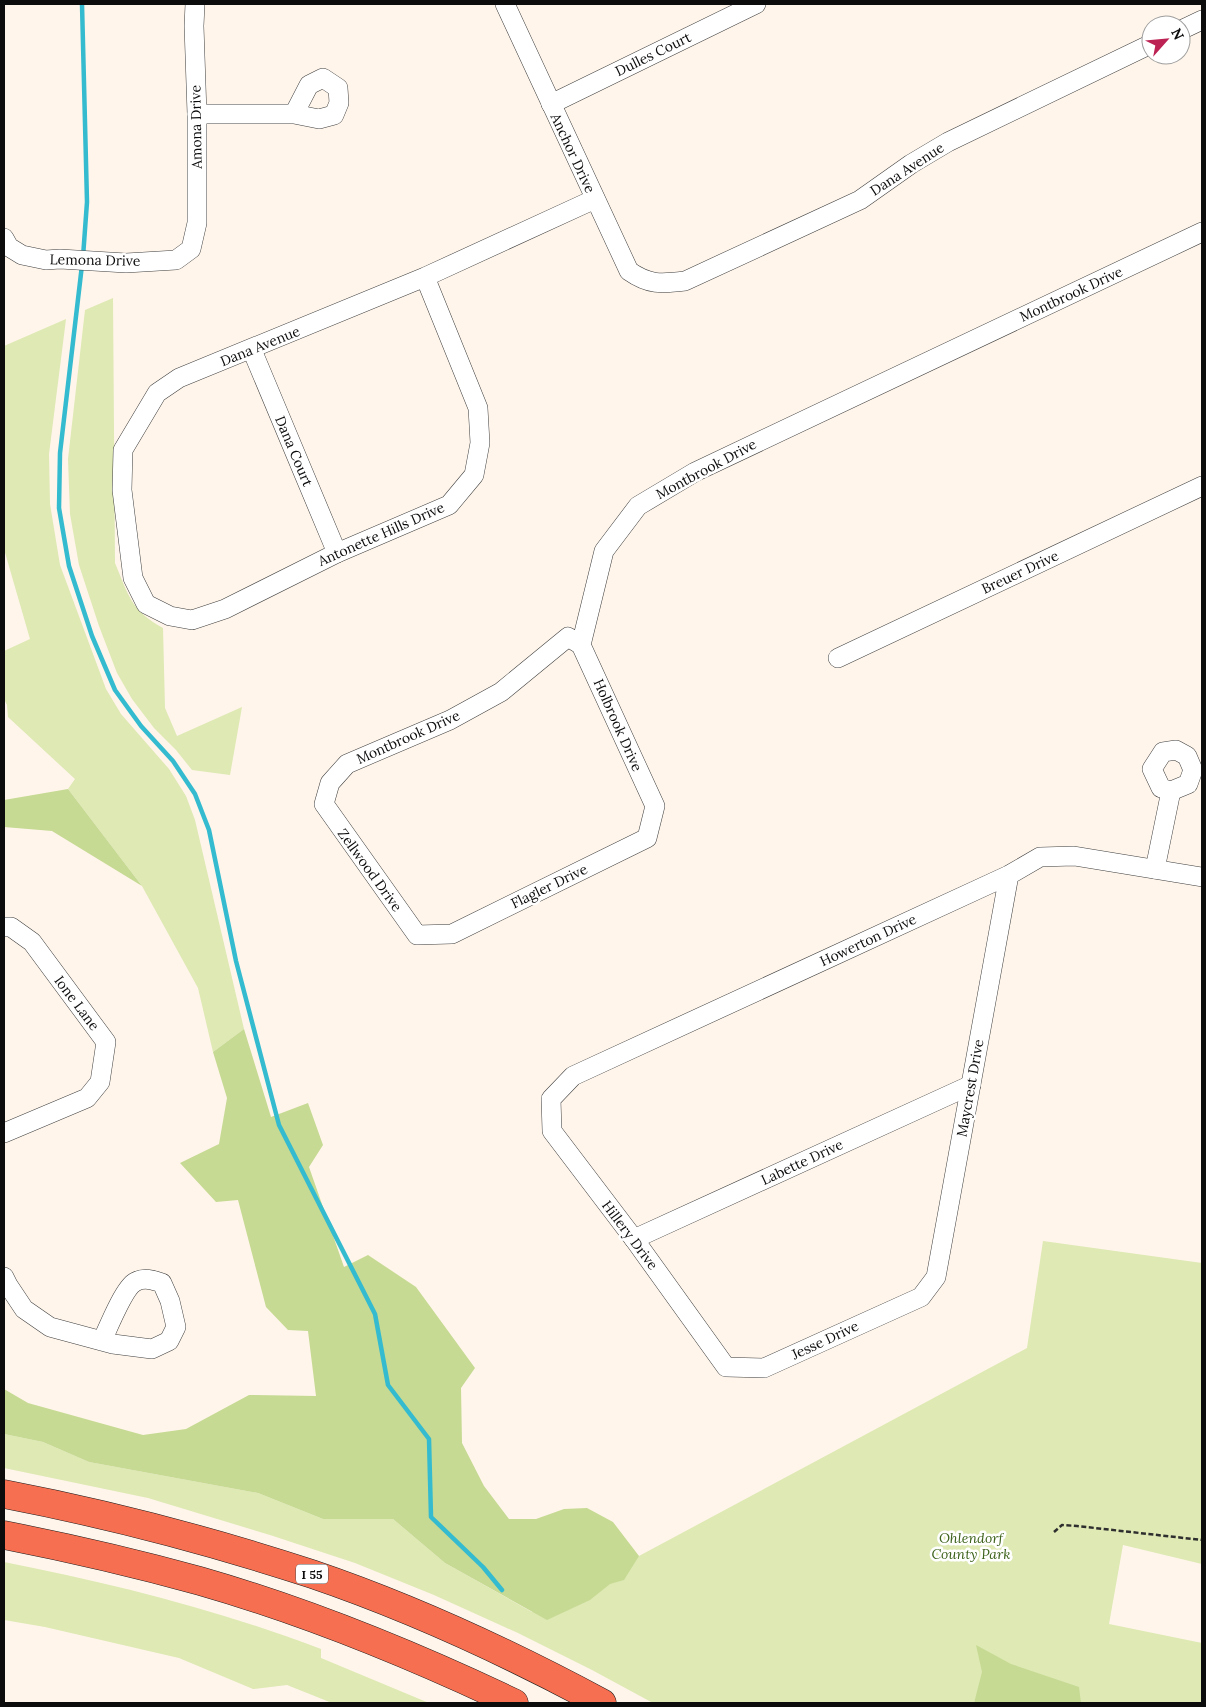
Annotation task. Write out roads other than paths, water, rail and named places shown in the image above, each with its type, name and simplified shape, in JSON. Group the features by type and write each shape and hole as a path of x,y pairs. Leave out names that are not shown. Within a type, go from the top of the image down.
{"highway":[{"name":"I 55","path":"4,1494 68,1506 149,1526 232,1549 313,1575 391,1604 471,1638 546,1673 602,1703"},
{"path":"4,1535 201,1581 280,1607 437,1667 514,1703"}],"street":[{"name":"Amona Drive","path":"191,249 197,223 195,4"},
{"name":"Anchor Drive","path":"505,4 629,271 638,277 660,284"},
{"name":"Dulles Court","path":"551,104 756,4"},
{"name":"Dana Avenue","path":"660,284 684,281 860,200 911,164 948,142 1141,49"},
{"path":"197,114 294,114"},
{"name":"Dana Avenue","path":"170,616 146,604 133,578 122,490 123,450 157,393 179,378 252,350 424,277 595,199"},
{"name":"Montbrook Drive","path":"324,804 330,783 347,764 450,720 501,692 568,637 581,645 604,551 638,506 696,472 1202,232"},
{"name":"Lemona Drive","path":"4,238 8,247 22,255 46,260 60,259 126,263 176,260 191,249"},
{"name":"Antonette Hills Drive","path":"170,616 192,620 225,609 337,552 449,505 474,475 480,443 478,408 424,277"},
{"name":"Dana Court","path":"252,350 337,552"},
{"name":"Breuer Drive","path":"838,658 1202,486"},
{"name":"Holbrook Drive","path":"581,645 655,806"},
{"path":"1154,869 1171,791"},
{"name":"Zellwood Drive","path":"324,804 417,935"},
{"name":"Flagler Drive","path":"417,935 452,934 647,838 655,806"},
{"name":"Howerton Drive","path":"551,1098 573,1076 1009,875 1040,857 1074,856 1202,877"},
{"name":"Maycrest Drive","path":"921,1297 936,1277 1009,875"},
{"name":"Ione Lane","path":"4,927 11,927 32,942 106,1042 100,1082 87,1098 4,1133"},
{"name":"Labette Drive","path":"634,1239 971,1085"},
{"name":"Hillery Drive","path":"551,1098 552,1131 634,1239 726,1367"},
{"path":"4,1277 24,1309 50,1327 102,1341"},
{"name":"Jesse Drive","path":"726,1367 764,1368 921,1297"}],"waterway":[{"path":"82,4 87,202 83,257"},
{"path":"82,265 60,453 59,508 69,566 92,636 115,690 141,726 173,761 195,794 209,830 236,961 279,1125 375,1314 388,1385 429,1439 431,1517 483,1567 502,1590"}],"park label":[{"name":"Ohlendorf County Park","path":"971,1546"}]}
